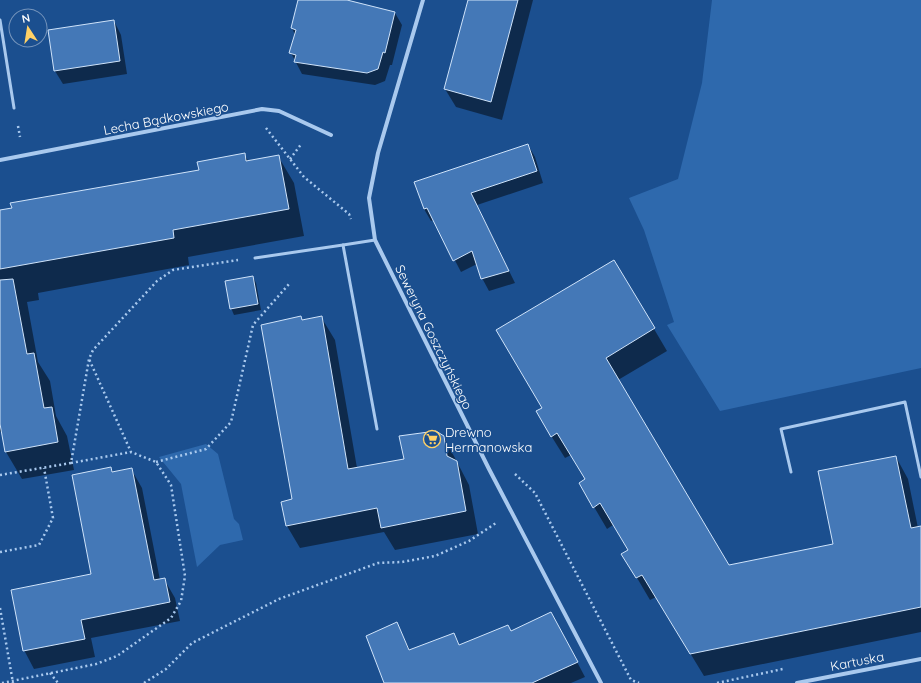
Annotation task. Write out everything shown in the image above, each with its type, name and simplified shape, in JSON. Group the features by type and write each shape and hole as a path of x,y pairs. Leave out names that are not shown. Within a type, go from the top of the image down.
{"street":[{"name":"Seweryna Goszczyńskiego","path":"423,0 378,153 369,198 375,240 489,469 601,683"},
{"name":"Lecha Bądkowskiego","path":"0,160 262,109 279,110 331,135"},
{"name":"Kartuska","path":"797,683 921,659"}],"lane":[{"path":"0,20 14,108"},
{"path":"255,258 375,240"},
{"path":"343,245 377,429"},
{"path":"790,472 781,429 905,402 921,477"}],"path":[{"path":"265,127 304,177 350,214 357,242"},
{"path":"71,463 89,359 93,350 157,281 173,270 255,258"},
{"path":"156,462 206,449 231,422 253,325 289,284"},
{"path":"89,359 131,452"},
{"path":"0,475 131,452 156,462 171,485 185,576 181,601 171,618 117,656 96,664 2,683"},
{"path":"489,469 504,465 535,493 631,680 639,683"},
{"path":"0,552 39,546 53,518 44,468"},
{"path":"144,683 166,669 192,643 279,599 378,563 402,562 435,556 469,540 512,513"},
{"path":"0,608 12,682"},
{"path":"50,673 58,683"}],"shaded area":[{"path":"712,0 921,0 921,368 720,411 667,325 674,322 644,230 629,198 678,179 702,83"},
{"path":"206,444 218,454 234,519 239,524 243,540 220,545 197,567 181,484 159,457"}],"building":[{"path":"298,0 347,0 395,12 385,53 383,52 378,69 367,73 294,62 296,55 289,53 296,30 291,28"},
{"path":"468,0 518,0 491,102 444,89"},
{"path":"114,20 120,61 54,71 48,30"},
{"path":"528,144 537,171 471,193 509,271 481,279 472,251 453,261 427,208 424,209 414,182"},
{"path":"245,153 246,161 279,155 289,209 173,230 174,238 0,269 0,210 12,208 10,203 199,170 197,162"},
{"path":"614,260 655,328 606,358 729,565 833,544 818,471 896,456 911,528 921,526 921,607 690,654 642,575 636,578 621,554 628,550 600,503 593,508 579,483 585,479 557,433 551,437 536,411 542,408 496,330"},
{"path":"253,276 258,304 230,309 225,281"},
{"path":"13,279 27,354 34,353 44,408 52,407 58,442 5,452 0,424 0,280"},
{"path":"301,316 302,320 322,316 348,469 404,459 399,436 436,431 444,436 447,456 457,461 466,511 381,528 377,508 286,526 281,502 292,499 261,325"},
{"path":"111,467 112,472 132,468 154,580 165,578 170,602 81,620 85,639 23,651 11,590 91,574 72,475"},
{"path":"551,612 578,662 532,683 384,683 366,636 397,622 409,650 454,633 459,645 508,625 511,631"}],"place":[{"name":"Drewno Hermanowska","path":"432,439"}]}
